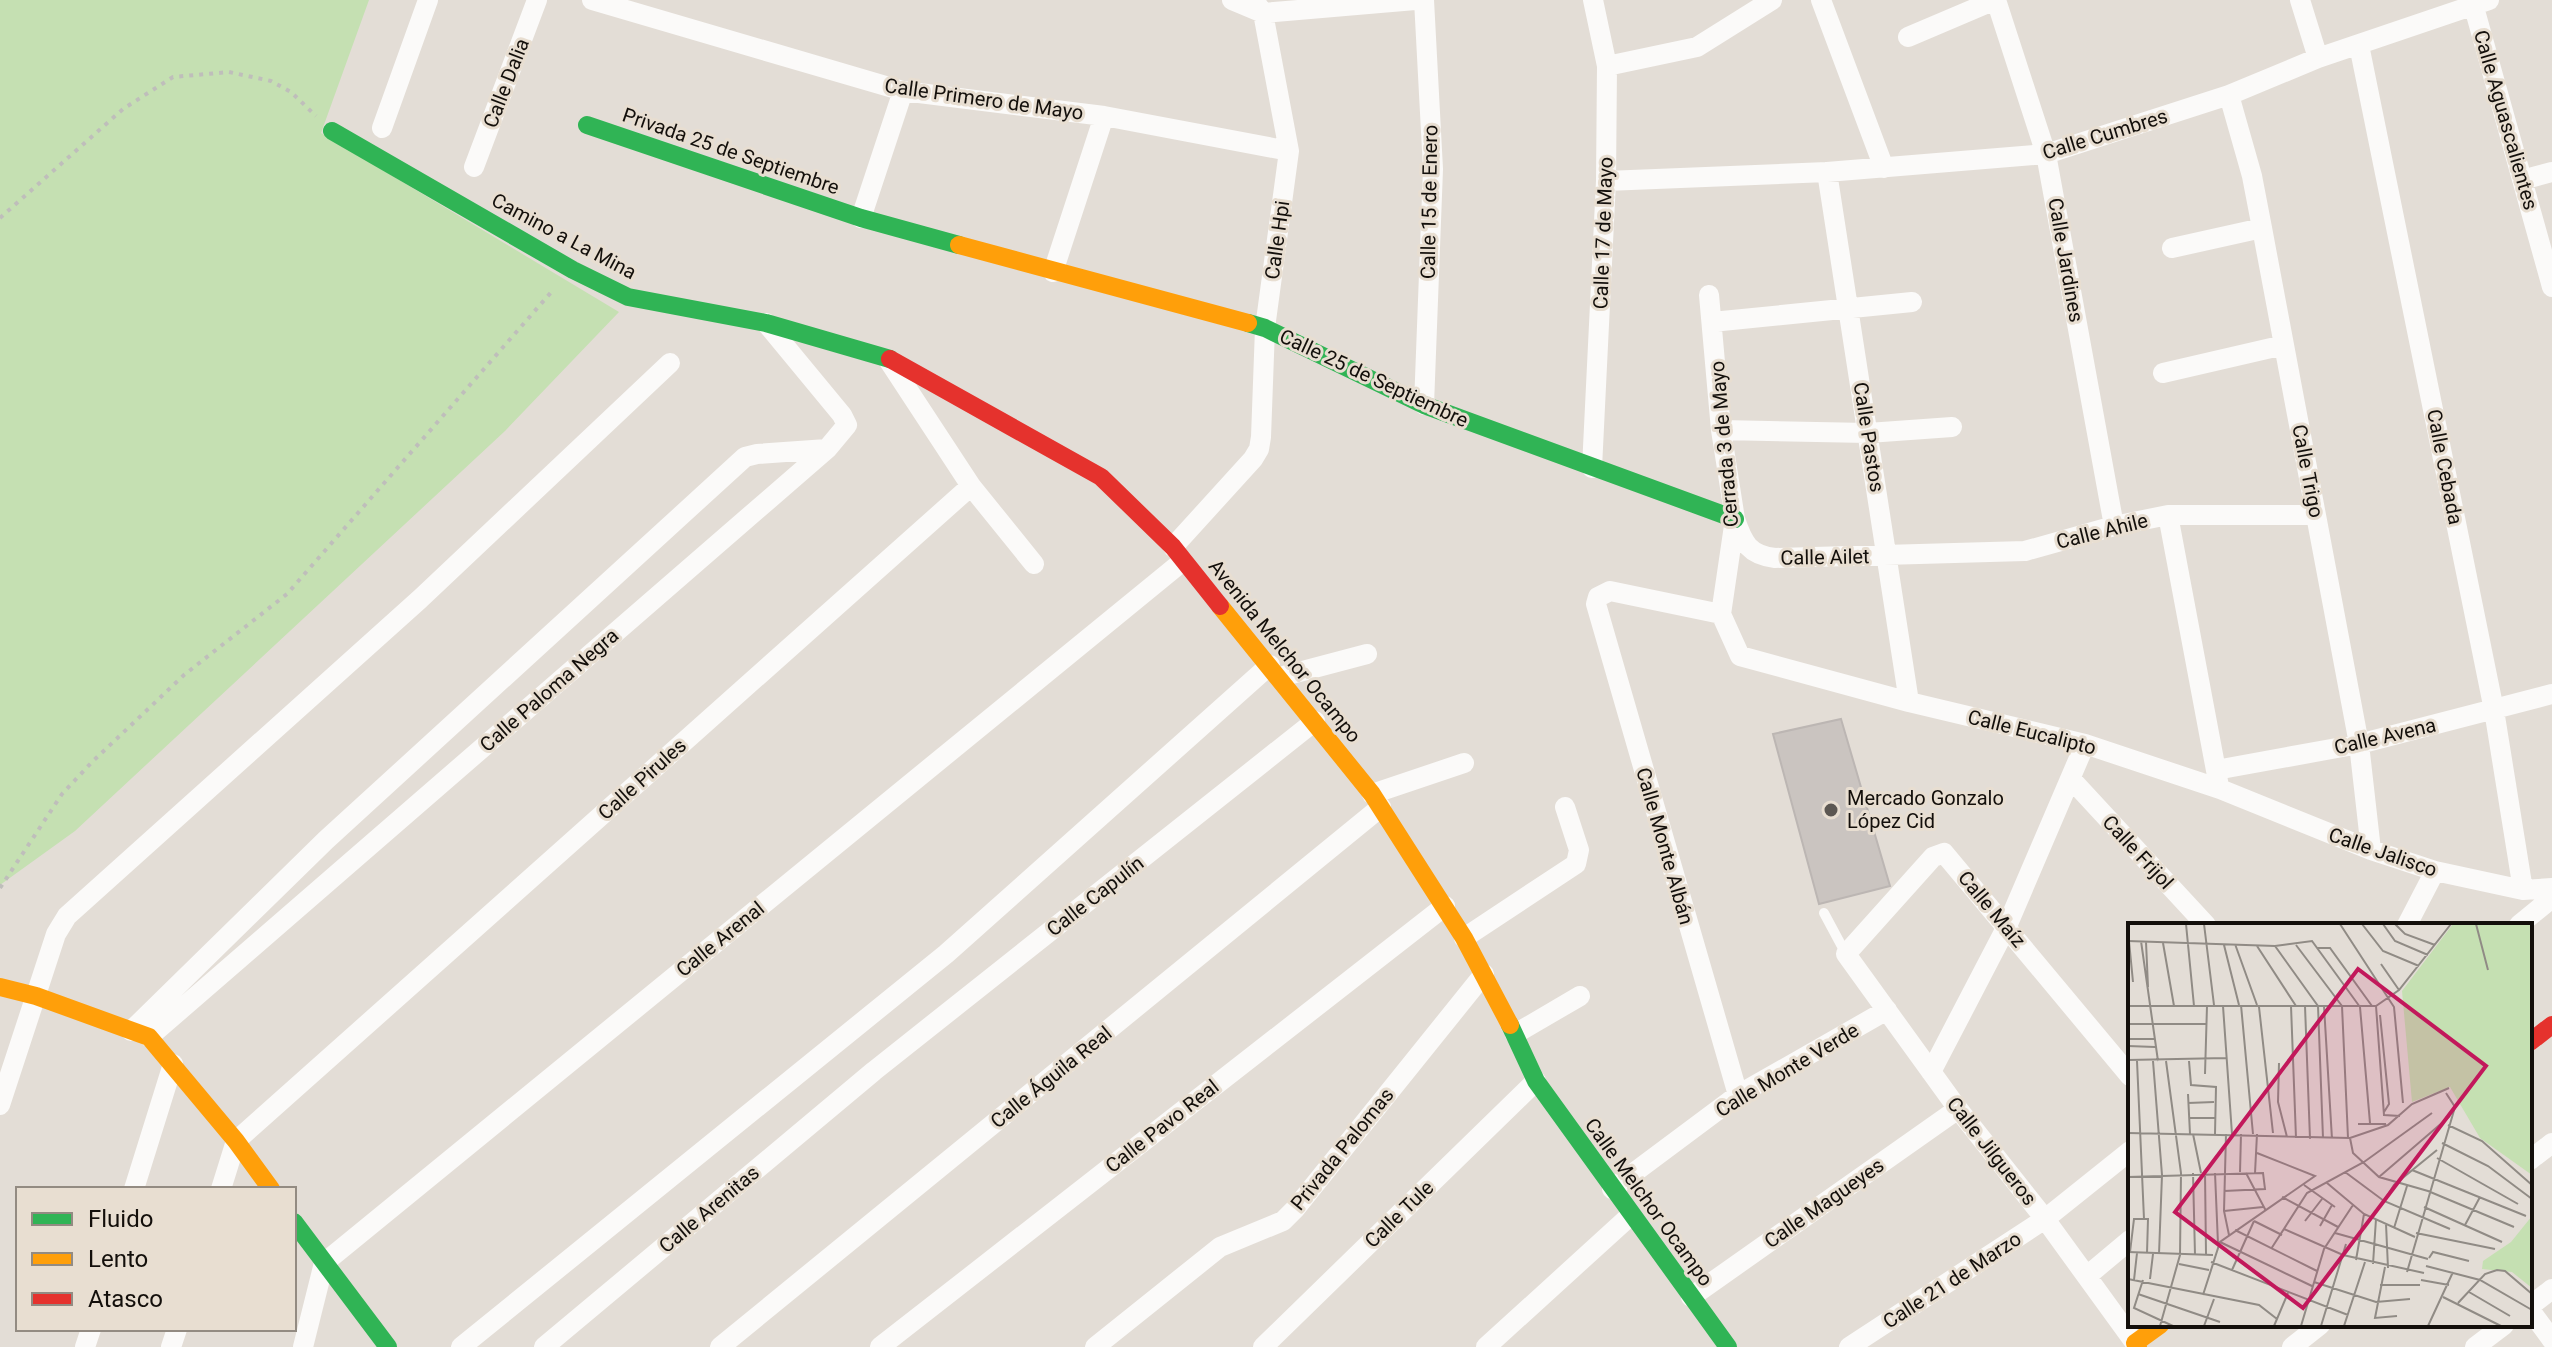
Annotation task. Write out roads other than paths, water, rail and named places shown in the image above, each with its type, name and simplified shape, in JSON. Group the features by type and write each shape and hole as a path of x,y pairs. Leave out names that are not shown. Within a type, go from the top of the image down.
{"street":[{"path":"382,128 428,0"},
{"name":"Calle Dalia","path":"474,167 537,0"},
{"name":"Calle Primero de Mayo","path":"592,0 903,91 1104,116 1289,151"},
{"path":"1232,0 1259,7 1415,0"},
{"name":"Calle 15 de Enero","path":"1424,0 1433,169 1424,405"},
{"name":"Calle 17 de Mayo","path":"1592,468 1606,181 1607,66 1593,0"},
{"path":"1607,66 1697,47 1772,0"},
{"path":"1821,0 1884,168"},
{"path":"1908,37 1996,0"},
{"name":"Calle Jardines","path":"1996,0 2046,154 2114,526"},
{"path":"2300,0 2318,58"},
{"name":"Calle Cumbres","path":"1606,181 1827,172 2046,154 2229,95 2318,58 2478,2"},
{"name":"Calle Aguascalientes","path":"2478,2 2552,287"},
{"name":"Calle Hpi","path":"1178,554 1259,449 1265,328 1289,151 1259,7"},
{"name":"Calle Cebada","path":"2359,45 2494,710 2523,890"},
{"path":"861,218 903,91"},
{"name":"Calle Trigo","path":"2229,95 2252,176 2316,515 2359,744 2371,850"},
{"path":"1053,272 1104,116"},
{"name":"Privada 25 de Septiembre","path":"587,125 861,218"},
{"name":"Camino a La Mina","path":"332,131 573,270 628,297 766,323 887,357"},
{"name":"Calle Pastos","path":"1827,172 1909,702"},
{"path":"2522,180 2552,172"},
{"name":"Calle 25 de Septiembre","path":"861,218 1265,328 1424,405 1735,519"},
{"path":"2172,248 2262,228"},
{"name":"Cerrada 3 de Mayo","path":"1709,295 1721,430 1735,519 1721,614"},
{"path":"1712,322 1912,302"},
{"name":"Calle Paloma Negra","path":"140,1034 827,449 845,429 845,420 766,323"},
{"path":"2163,373 2284,345"},
{"path":"887,357 971,486 1034,564"},
{"name":"Avenida Melchor Ocampo","path":"887,357 1101,477 1178,554 1377,801 1464,938 1536,1081"},
{"path":"0,1105 56,934 67,916 420,599 670,363"},
{"path":"1721,430 1868,433 1952,427"},
{"path":"140,1034 326,840 745,457 827,449"},
{"name":"Calle Pirules","path":"236,1141 971,486"},
{"path":"2168,515 2218,780"},
{"name":"Calle Ahile","path":"1888,555 2025,551 2114,526 2168,515 2316,515"},
{"name":"Calle Ailet","path":"1735,519 1749,549 1761,557 1888,555"},
{"name":"Calle Arenal","path":"324,1263 1178,554"},
{"name":"Calle Monte Albán","path":"1721,614 1610,591 1598,597 1597,611 1738,1095"},
{"name":"Calle Eucalipto","path":"1721,614 1740,656 2218,780"},
{"path":"461,1347 946,954 1275,671 1367,654"},
{"name":"Calle Avena","path":"2218,780 2552,694"},
{"name":"Calle Capulín","path":"874,1071 1315,721"},
{"path":"1931,1072 2007,926 2085,744"},
{"path":"1377,801 1464,763"},
{"name":"Calle Frijol","path":"2071,779 2204,923"},
{"name":"Calle Jalisco","path":"2218,780 2371,850 2435,871 2523,890 2552,888"},
{"name":"Calle Águila Real","path":"720,1347 1377,801"},
{"path":"1464,938 1576,864 1579,850 1565,807"},
{"name":"Calle Maíz","path":"1846,954 1940,853 1947,856 2007,926 2128,1074"},
{"path":"2408,923 2435,871"},
{"path":"2521,923 2552,898"},
{"name":"Calle Pavo Real","path":"880,1347 1445,906"},
{"name":"Calle Jilgueros","path":"1846,954 1958,1109 2045,1219 2137,1345"},
{"name":"Privada Palomas","path":"1095,1347 1220,1247 1283,1221 1484,974"},
{"path":"0,987 36,996 140,1034 173,1064 270,1187"},
{"path":"1515,1034 1580,996"},
{"name":"Calle Monte Verde","path":"1612,1189 1738,1095 1887,1010"},
{"path":"2532,1040 2552,1025"},
{"path":"135,1187 173,1064"},
{"name":"Calle Arenitas","path":"544,1347 874,1071"},
{"name":"Calle Melchor Ocampo","path":"1536,1081 1728,1347"},
{"name":"Calle Tule","path":"1263,1347 1536,1081"},
{"name":"Calle Magueyes","path":"1691,1297 1958,1109"},
{"path":"222,1187 236,1141"},
{"path":"2532,1158 2552,1143"},
{"name":"Calle 21 de Marzo","path":"1849,1347 2045,1219 2128,1153"},
{"path":"1486,1347 1631,1215"},
{"path":"296,1225 388,1347"},
{"path":"2087,1276 2128,1242"},
{"path":"303,1347 324,1263"},
{"path":"2532,1306 2552,1289"},
{"path":"2532,1311 2552,1340"},
{"path":"2137,1345 2158,1327"},
{"path":"2292,1347 2317,1327"},
{"path":"2484,1344 2502,1327"}],"lane":[{"path":"1824,913 1846,954"}],"place":[{"name":"Mercado Gonzalo López Cid","path":"1831,810"}]}
